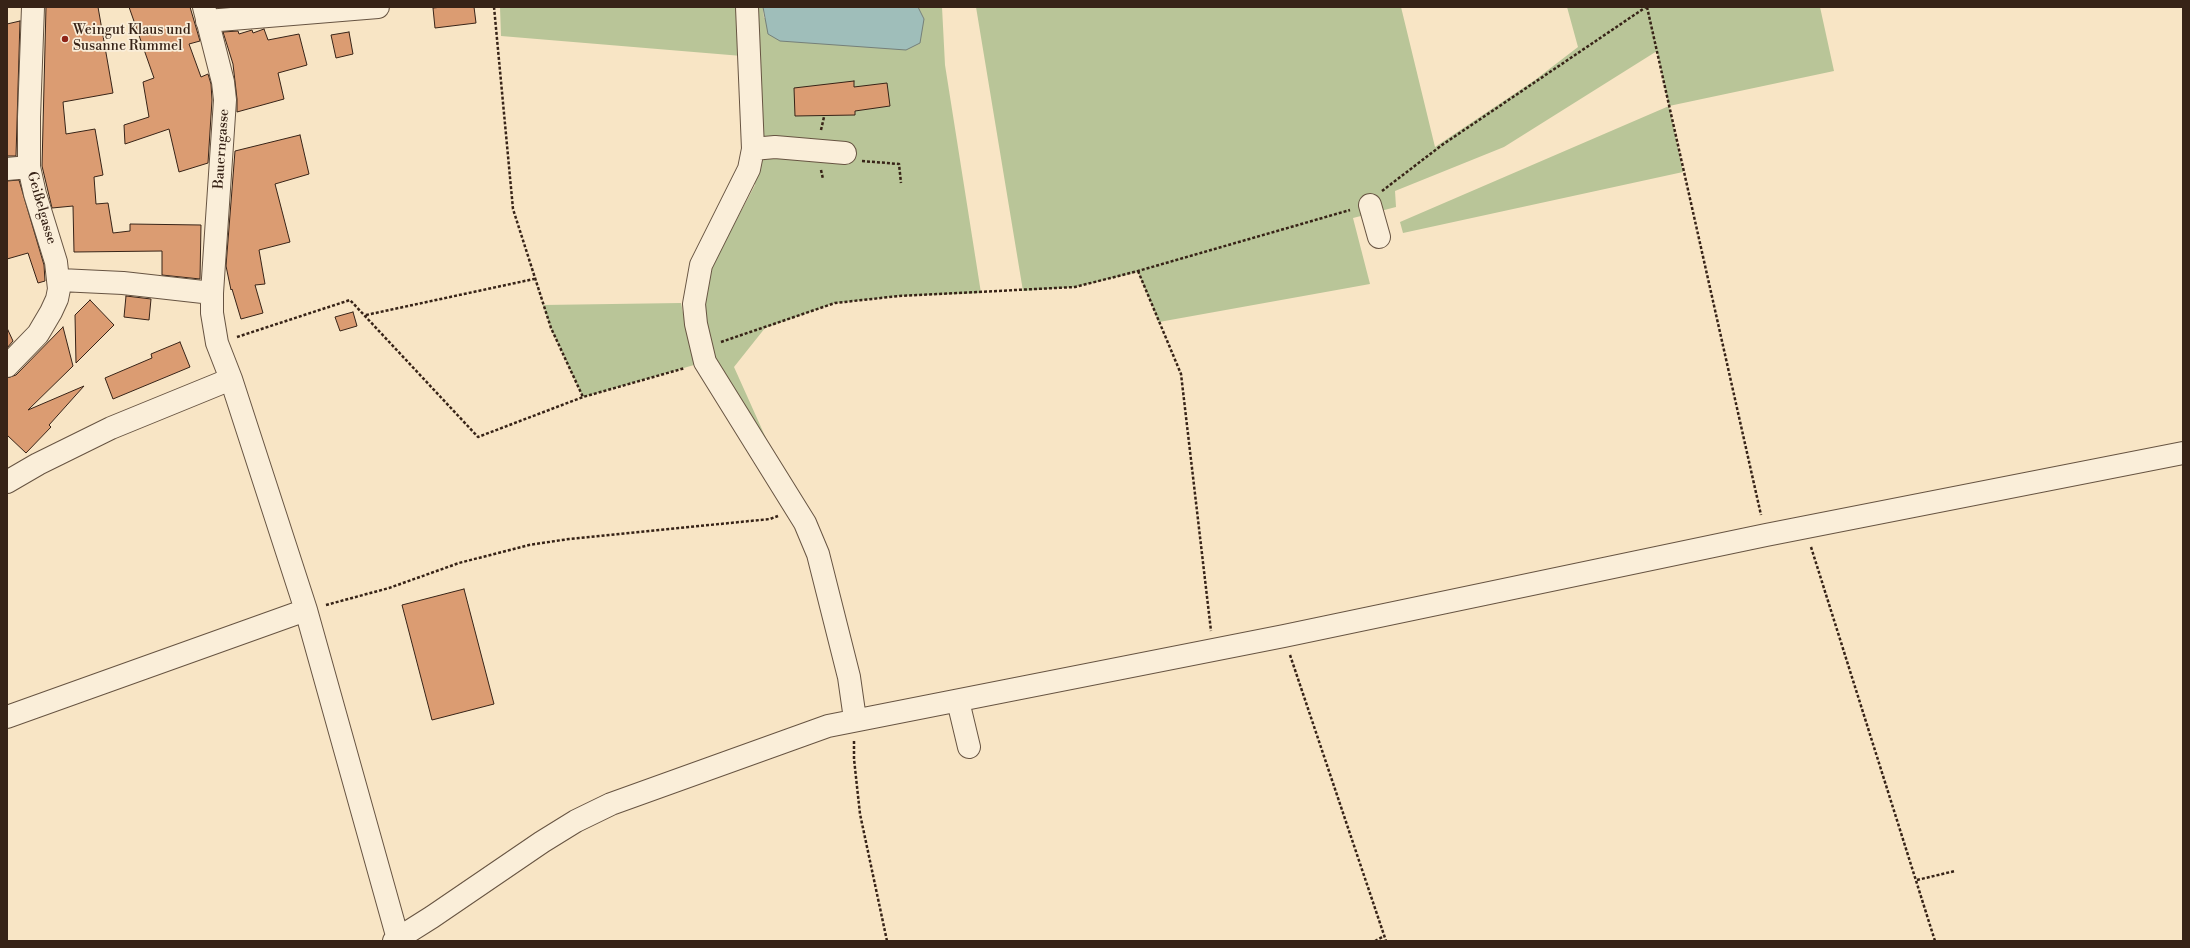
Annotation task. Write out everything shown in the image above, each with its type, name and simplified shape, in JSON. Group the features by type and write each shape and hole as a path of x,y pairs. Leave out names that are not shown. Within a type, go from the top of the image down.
{"street":[{"name":"Geißelgasse","path":"7,366 38,334 52,312 57,299 60,280 30,167 29,117 33,7"},
{"path":"205,14 378,7"},
{"path":"747,7 753,149 749,169 701,266 694,304 703,355 805,523 820,562 849,678 855,719"},
{"name":"Bauerngasse","path":"205,14 224,82 225,100 212,293 212,313 217,343 233,386 306,610 396,940"},
{"path":"753,149 775,147 845,152"},
{"path":"7,169 30,167"},
{"path":"1370,205 1378,237"},
{"path":"60,280 123,283 212,293"},
{"path":"7,482 38,464 111,428 233,386"},
{"path":"396,940 542,842 576,821 611,804 791,738 855,719 958,701 1284,636 1766,535 2183,453"},
{"path":"7,717 306,610"},
{"path":"958,701 969,747"}],"path":[{"path":"494,7 513,208 534,279 551,328 583,397"},
{"path":"217,343 350,300 478,437 583,397 703,355 835,303 899,296 1075,287 1138,272 1370,205 1384,188 1442,145 1646,7 1766,535"},
{"path":"845,152 861,161 899,164 901,183"},
{"path":"1138,272 1181,374 1214,649"},
{"path":"366,316 534,279"},
{"path":"306,610 389,588 459,563 529,545 569,539 770,519 797,510"},
{"path":"1805,528 1935,941"},
{"path":"1284,636 1386,941"},
{"path":"855,719 854,759 860,814 887,941"},
{"path":"1917,880 1955,871"},
{"path":"1375,941 1384,936"}],"green space":[{"path":"500,7 741,7 742,56 501,36"},
{"path":"758,7 763,7 764,18 924,19 918,7 942,7 945,65 981,293 899,296 835,303 765,328 734,367 774,456 712,357 703,322 706,277 755,185 753,149 760,54"},
{"path":"976,7 1401,7 1435,147 1535,80 1578,47 1567,7 1820,7 1834,71 1669,106 1657,51 1504,147 1395,191 1396,207 1353,218 1370,284 1159,322 1138,272 1075,287 1023,291"},
{"path":"1669,106 1683,172 1403,233 1400,222"},
{"path":"681,303 694,365 583,397 551,328 543,305"}],"water":[{"path":"763,7 918,7 924,19 920,43 906,50 780,41 768,34"}],"building":[{"path":"46,7 98,7 113,93 63,102 66,134 95,129 103,175 94,177 96,204 108,203 113,233 130,231 130,224 201,225 200,279 162,275 162,251 74,252 73,206 52,208 42,166"},
{"path":"129,7 190,7 200,41 189,44 201,77 208,74 211,84 212,100 208,163 179,172 169,129 125,144 124,125 149,117 143,82 154,78"},
{"path":"474,7 476,23 435,28 433,8"},
{"path":"20,21 16,156 7,156 7,24"},
{"path":"264,29 268,40 299,34 307,65 278,73 284,99 237,112 233,64 223,32 238,31 239,34 252,30 253,33"},
{"path":"349,32 353,54 336,58 331,35"},
{"path":"854,81 854,87 887,83 890,106 855,111 855,115 795,116 794,88"},
{"path":"300,135 309,174 275,184 290,242 259,250 265,284 255,285 263,313 241,319 232,289 231,290 226,266 235,151"},
{"path":"19,180 44,265 45,281 38,283 28,253 7,259 7,181"},
{"path":"126,296 151,299 149,320 124,317"},
{"path":"90,300 114,325 76,363 75,315"},
{"path":"353,312 357,326 340,331 335,317"},
{"path":"63,327 73,366 28,410 84,386 49,425 51,427 26,453 7,435 7,378 16,375"},
{"path":"7,328 13,341 7,348"},
{"path":"180,342 190,367 113,399 105,378 152,358 151,354"},
{"path":"464,589 494,704 432,720 402,605"}],"place":[{"name":"Weingut Klaus und Susanne Rummel","path":"65,39"}]}
